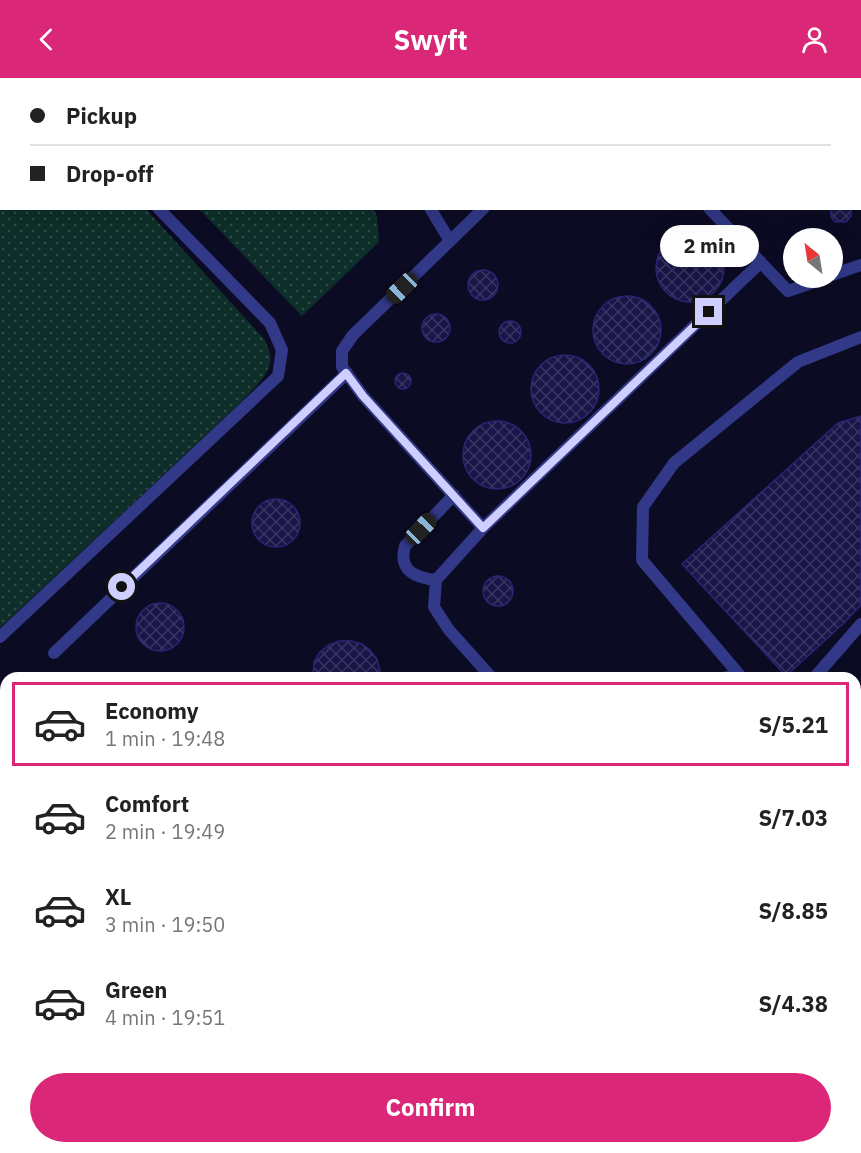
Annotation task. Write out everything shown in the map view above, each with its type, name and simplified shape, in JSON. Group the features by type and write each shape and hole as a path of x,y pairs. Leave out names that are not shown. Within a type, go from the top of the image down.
{"street":[{"path":"0,637 278,376 282,350 270,323 160,210"},
{"path":"431,210 450,241"},
{"path":"482,210 353,335 342,351 342,367 363,396 483,528"},
{"path":"712,210 783,286"},
{"path":"487,672 449,630 434,607 436,580 483,528 760,262"},
{"path":"843,271 861,265"},
{"path":"738,672 642,560 643,507 674,463 798,362 861,337"},
{"path":"54,653 346,373"},
{"path":"436,580 421,579 413,574 406,566 402,556 405,546 454,495"},
{"path":"819,672 861,624"}],"green space":[{"path":"0,210 147,210 265,340 270,352 269,368 261,381 240,403 0,628"},
{"path":"200,210 374,210 377,216 379,242 302,316"}],"building":[{"path":"830,210 851,210 851,216 846,222 835,222 831,217"},
{"path":"690,234 703,237 714,244 721,255 724,268 721,281 714,292 703,299 690,302 677,299 666,292 659,281 656,268 659,255 666,244 677,237"},
{"path":"483,270 494,274 498,285 494,296 483,300 472,296 468,285 472,274"},
{"path":"627,296 640,299 651,306 658,317 661,330 658,343 651,354 640,361 627,364 614,361 603,354 596,343 593,330 596,317 603,306 614,299"},
{"path":"436,314 446,318 450,328 446,338 436,342 426,338 422,328 426,318"},
{"path":"510,321 518,324 521,332 518,340 510,343 502,340 499,332 502,324"},
{"path":"565,355 578,358 589,365 596,376 599,389 596,402 589,413 578,420 565,423 552,420 541,413 534,402 531,389 534,376 541,365 552,358"},
{"path":"400,373 406,373 411,381 409,387 400,389 395,384 395,378"},
{"path":"861,416 861,605 790,672 782,672 682,564 838,423"},
{"path":"497,421 510,424 521,431 528,442 531,455 528,468 521,479 510,486 497,489 484,486 473,479 466,468 463,455 466,442 473,431 484,424"},
{"path":"276,499 293,506 300,523 293,540 276,547 259,540 252,523 259,506"},
{"path":"498,576 509,580 513,591 509,602 498,606 487,602 483,591 487,580"},
{"path":"160,603 177,610 184,627 177,644 160,651 143,644 136,627 143,610"},
{"path":"339,641 362,644 377,659 380,672 313,672 314,662 320,652"}],"route":[{"path":"122,587 346,373 363,396 483,528 709,312"}]}
